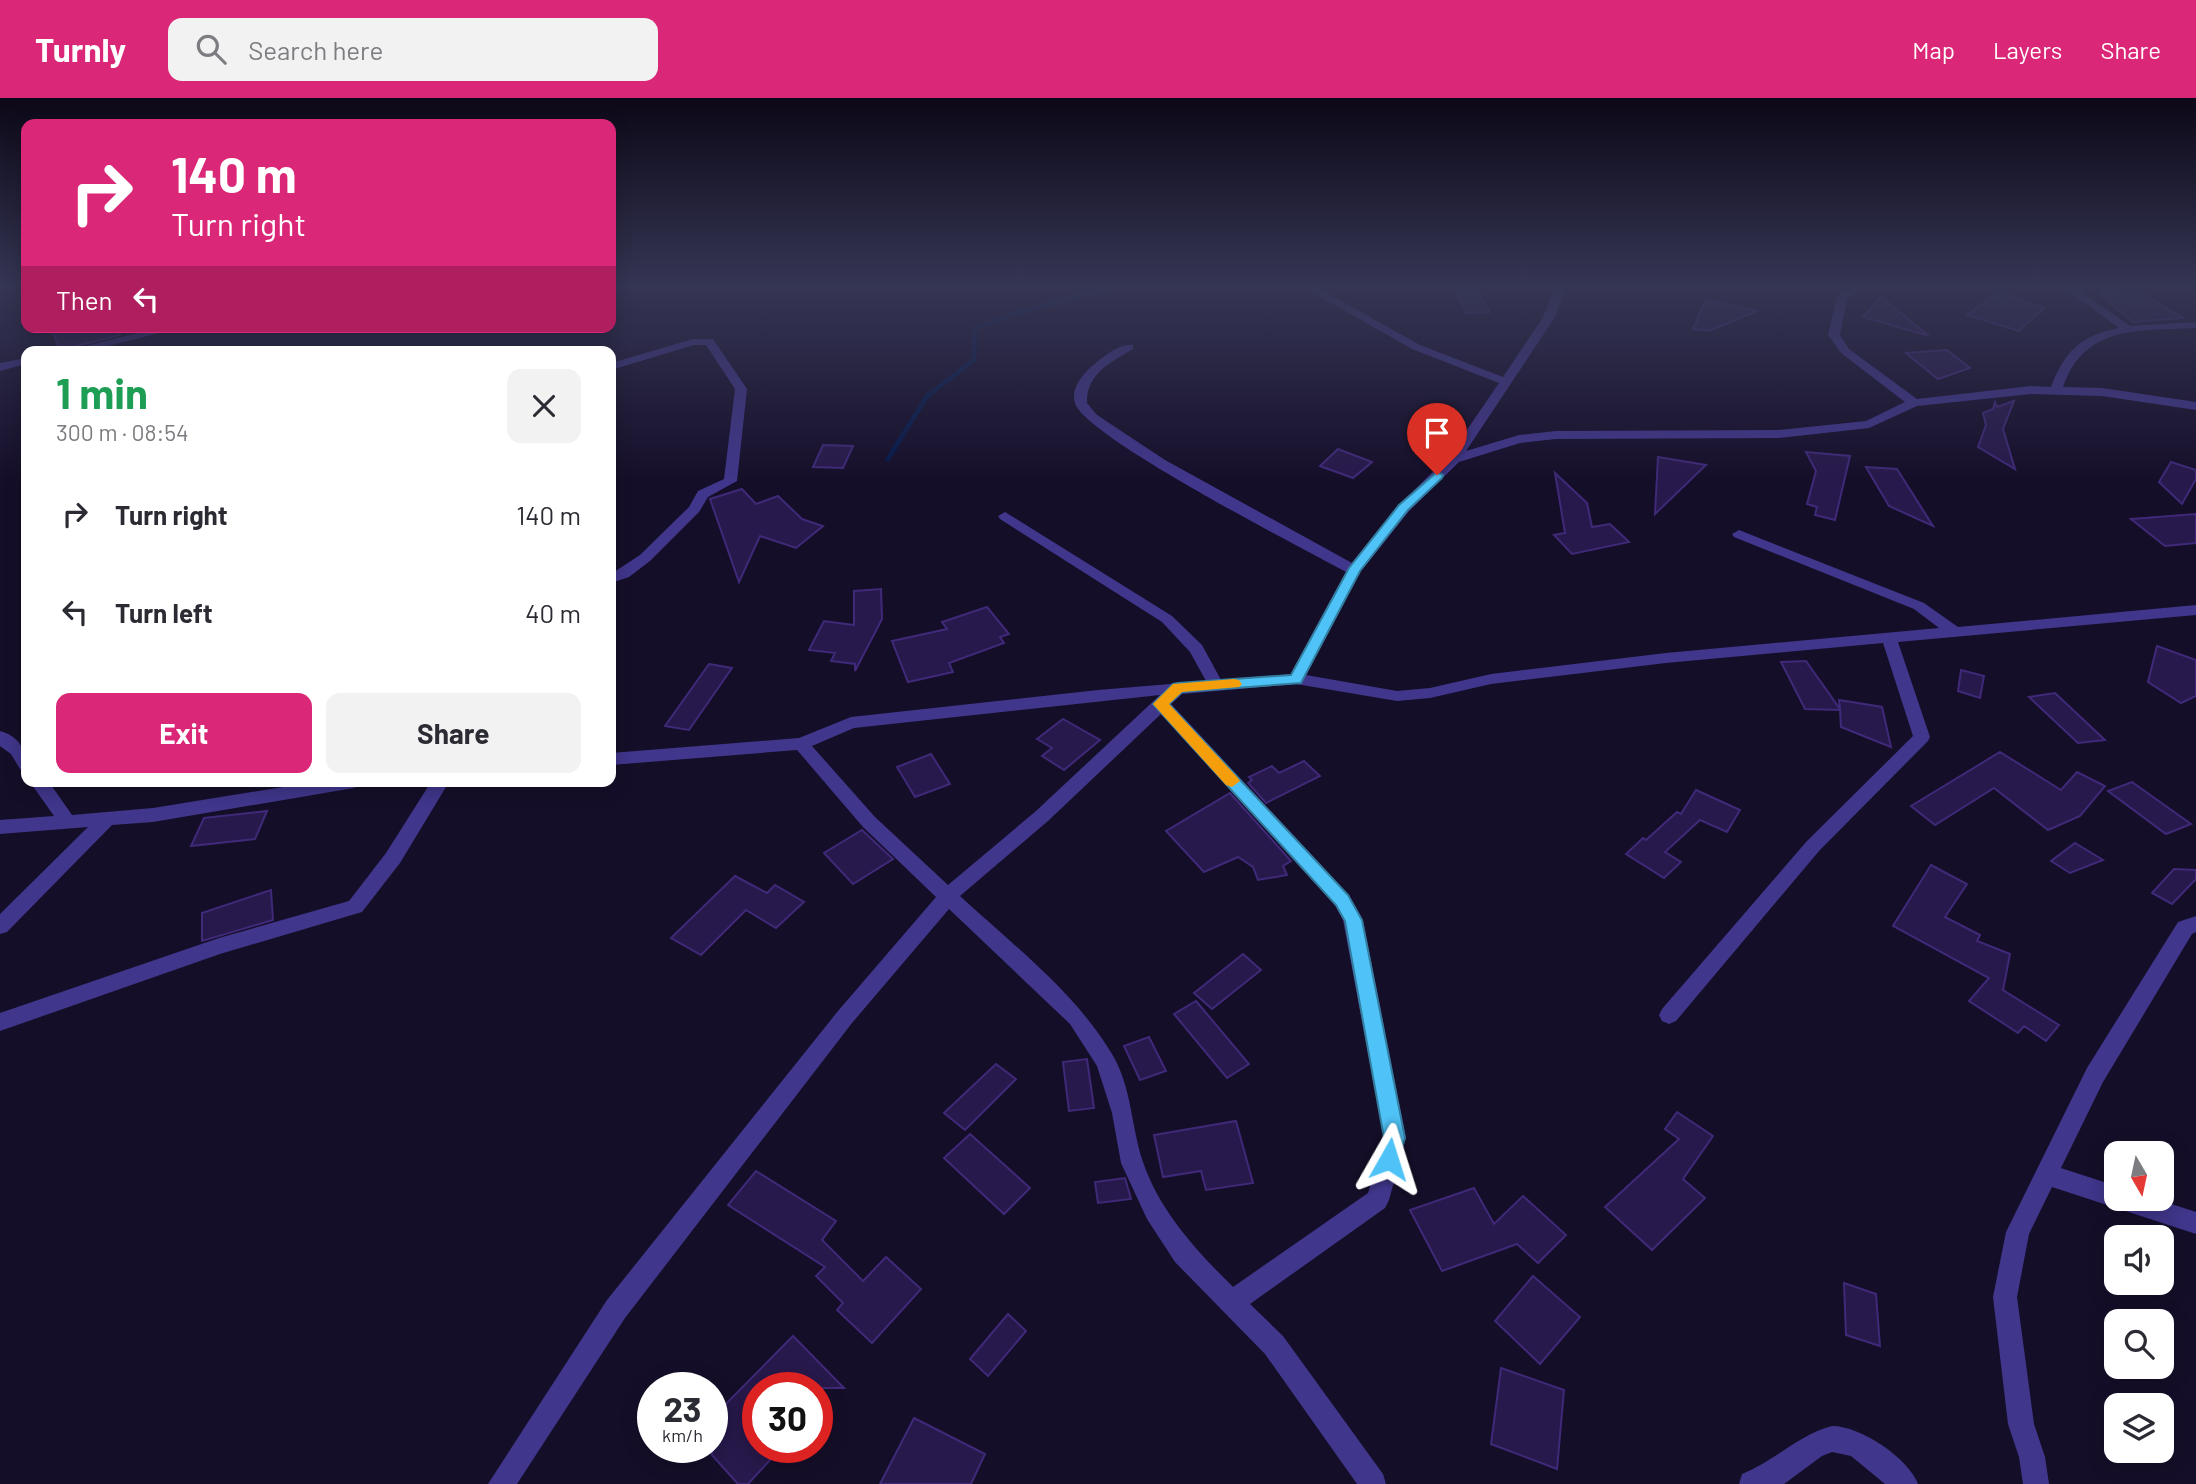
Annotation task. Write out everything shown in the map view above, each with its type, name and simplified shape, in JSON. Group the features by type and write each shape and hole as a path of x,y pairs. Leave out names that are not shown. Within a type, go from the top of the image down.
{"street":[{"path":"616,365 657,353"},
{"path":"616,577 625,574 645,558 694,509 703,494 730,481 741,389 717,353"},
{"path":"1118,353 1100,363 1089,376 1081,396 1082,407 1094,421 1158,461 1354,570"},
{"path":"1431,353 1506,382"},
{"path":"1296,680 1354,570 1404,508 1454,459 1525,353"},
{"path":"1847,353 1914,402"},
{"path":"2057,388 2062,367 2077,353"},
{"path":"0,367 21,362"},
{"path":"1454,459 1519,439 1556,435 1779,433 1869,424 1914,402 2057,388 2143,396 2196,406"},
{"path":"1005,516 1167,619 1189,638 1202,654 1216,685"},
{"path":"1739,534 1919,607 1956,633"},
{"path":"616,759 801,744 851,723 1178,688 1296,680 1397,696 1430,693 1491,679 1666,658 1890,640 2196,610"},
{"path":"1669,1015 1812,846 1922,737 1890,640"},
{"path":"501,1484 616,1309 845,1017 948,896 1042,816 1178,688"},
{"path":"1161,704 1342,900 1353,920 1395,1138 1377,1200 1231,1303"},
{"path":"0,737 17,750 21,757"},
{"path":"801,744 869,822 1077,1018 1106,1062 1123,1113 1132,1163 1155,1211 1183,1254 1274,1345 1373,1484"},
{"path":"43,787 68,822"},
{"path":"0,827 153,815 324,787"},
{"path":"0,1022 219,946 355,907 393,858 437,787"},
{"path":"0,926 108,818"},
{"path":"2036,1484 2032,1457 2021,1424 2005,1297 2018,1232 2095,1075 2185,928 2196,924"},
{"path":"2047,1174 2104,1192"},
{"path":"2160,1211 2196,1223"},
{"path":"1752,1484 1776,1474 1805,1450 1828,1440 1844,1439 1856,1444 1905,1484"}],"building":[{"path":"1906,353 1950,353 1970,368 1938,379"},
{"path":"2014,401 2003,429 2015,469 1978,447 1986,425 1983,413 1993,409 1995,402 1997,407"},
{"path":"823,445 853,446 843,468 813,467"},
{"path":"1338,449 1372,462 1353,478 1320,466"},
{"path":"1806,452 1850,456 1835,520 1815,515 1817,507 1807,504 1816,471"},
{"path":"1658,457 1706,465 1655,514"},
{"path":"2171,462 2196,470 2196,479 2182,504 2159,482"},
{"path":"1866,467 1897,469 1933,526 1889,506"},
{"path":"1555,473 1587,503 1592,527 1610,524 1629,542 1572,554 1554,535 1565,533"},
{"path":"742,489 756,504 778,496 802,519 823,526 796,548 760,536 739,582 710,499"},
{"path":"2196,514 2196,543 2165,546 2131,519"},
{"path":"881,589 882,619 855,671 855,664 831,661 835,653 809,650 824,621 854,625 854,591"},
{"path":"987,607 1009,634 1000,637 1004,643 949,663 953,672 908,682 892,641 947,629 942,622"},
{"path":"2157,646 2196,660 2196,696 2181,703 2148,682"},
{"path":"1806,661 1840,709 1839,700 1882,707 1891,747 1841,727 1840,710 1805,709 1781,662"},
{"path":"709,664 732,668 689,730 665,726"},
{"path":"1961,670 1984,676 1980,698 1958,691"},
{"path":"2055,693 2105,740 2078,743 2029,697"},
{"path":"1063,719 1100,740 1064,770 1042,756 1052,748 1037,739"},
{"path":"2000,752 2061,790 2077,772 2105,786 2080,816 2048,830 1994,788 1935,825 1911,806"},
{"path":"931,754 950,784 915,797 897,767"},
{"path":"1304,761 1320,776 1266,803 1248,783 1252,780 1249,777 1272,766 1279,773"},
{"path":"2132,782 2191,824 2166,834 2108,791"},
{"path":"1696,790 1740,810 1727,832 1700,820 1665,852 1681,862 1664,878 1626,854 1677,812 1681,814"},
{"path":"1230,793 1291,861 1283,866 1287,875 1258,880 1253,867 1238,857 1204,872 1166,831"},
{"path":"267,811 255,839 191,846 204,818"},
{"path":"862,830 893,859 853,884 824,853"},
{"path":"2075,843 2103,860 2070,873 2051,861"},
{"path":"1931,865 1967,884 1945,917 1980,935 1977,941 2010,954 2003,990 2059,1025 2046,1041 2024,1026 2018,1033 1969,1001 1989,978 1893,926"},
{"path":"2174,869 2196,870 2196,879 2172,904 2152,893"},
{"path":"735,876 767,893 775,885 804,902 776,928 746,910 701,955 671,938"},
{"path":"271,890 273,920 202,941 202,913"},
{"path":"1243,954 1261,970 1212,1009 1194,993"},
{"path":"1196,1001 1249,1064 1227,1078 1174,1014"},
{"path":"1149,1037 1166,1071 1140,1080 1124,1046"},
{"path":"1087,1059 1094,1108 1069,1111 1063,1062"},
{"path":"996,1064 1016,1079 965,1130 944,1113"},
{"path":"1677,1112 1713,1136 1683,1179 1705,1198 1652,1250 1605,1207 1679,1139 1665,1129"},
{"path":"1236,1121 1253,1183 1206,1190 1201,1171 1163,1177 1154,1135"},
{"path":"970,1134 1030,1188 1004,1214 944,1158"},
{"path":"756,1171 836,1221 822,1240 863,1281 886,1257 921,1289 872,1343 837,1310 843,1303 816,1276 825,1267 728,1205"},
{"path":"1125,1178 1131,1199 1098,1203 1095,1182"},
{"path":"1474,1188 1494,1224 1523,1196 1566,1235 1538,1263 1517,1244 1442,1271 1410,1210"},
{"path":"1533,1276 1580,1317 1540,1364 1495,1321"},
{"path":"1844,1283 1876,1294 1880,1346 1846,1335"},
{"path":"1008,1314 1026,1331 988,1376 970,1359"},
{"path":"793,1336 828,1372 757,1372"},
{"path":"1501,1368 1564,1390 1557,1469 1491,1444"},
{"path":"833,1377 844,1388 833,1388"},
{"path":"742,1388 742,1463 767,1463 748,1484 738,1484 719,1463 728,1463 728,1402"},
{"path":"914,1418 985,1454 971,1484 880,1484"}],"waterway":[{"path":"888,459 927,396 974,360 974,353"}],"slow traffic":[{"path":"1232,781 1161,704 1178,688 1234,684"}],"route":[{"path":"1389,1159 1395,1138 1353,920 1342,900 1161,704 1178,688 1296,680 1354,570 1404,508 1437,475"}]}
